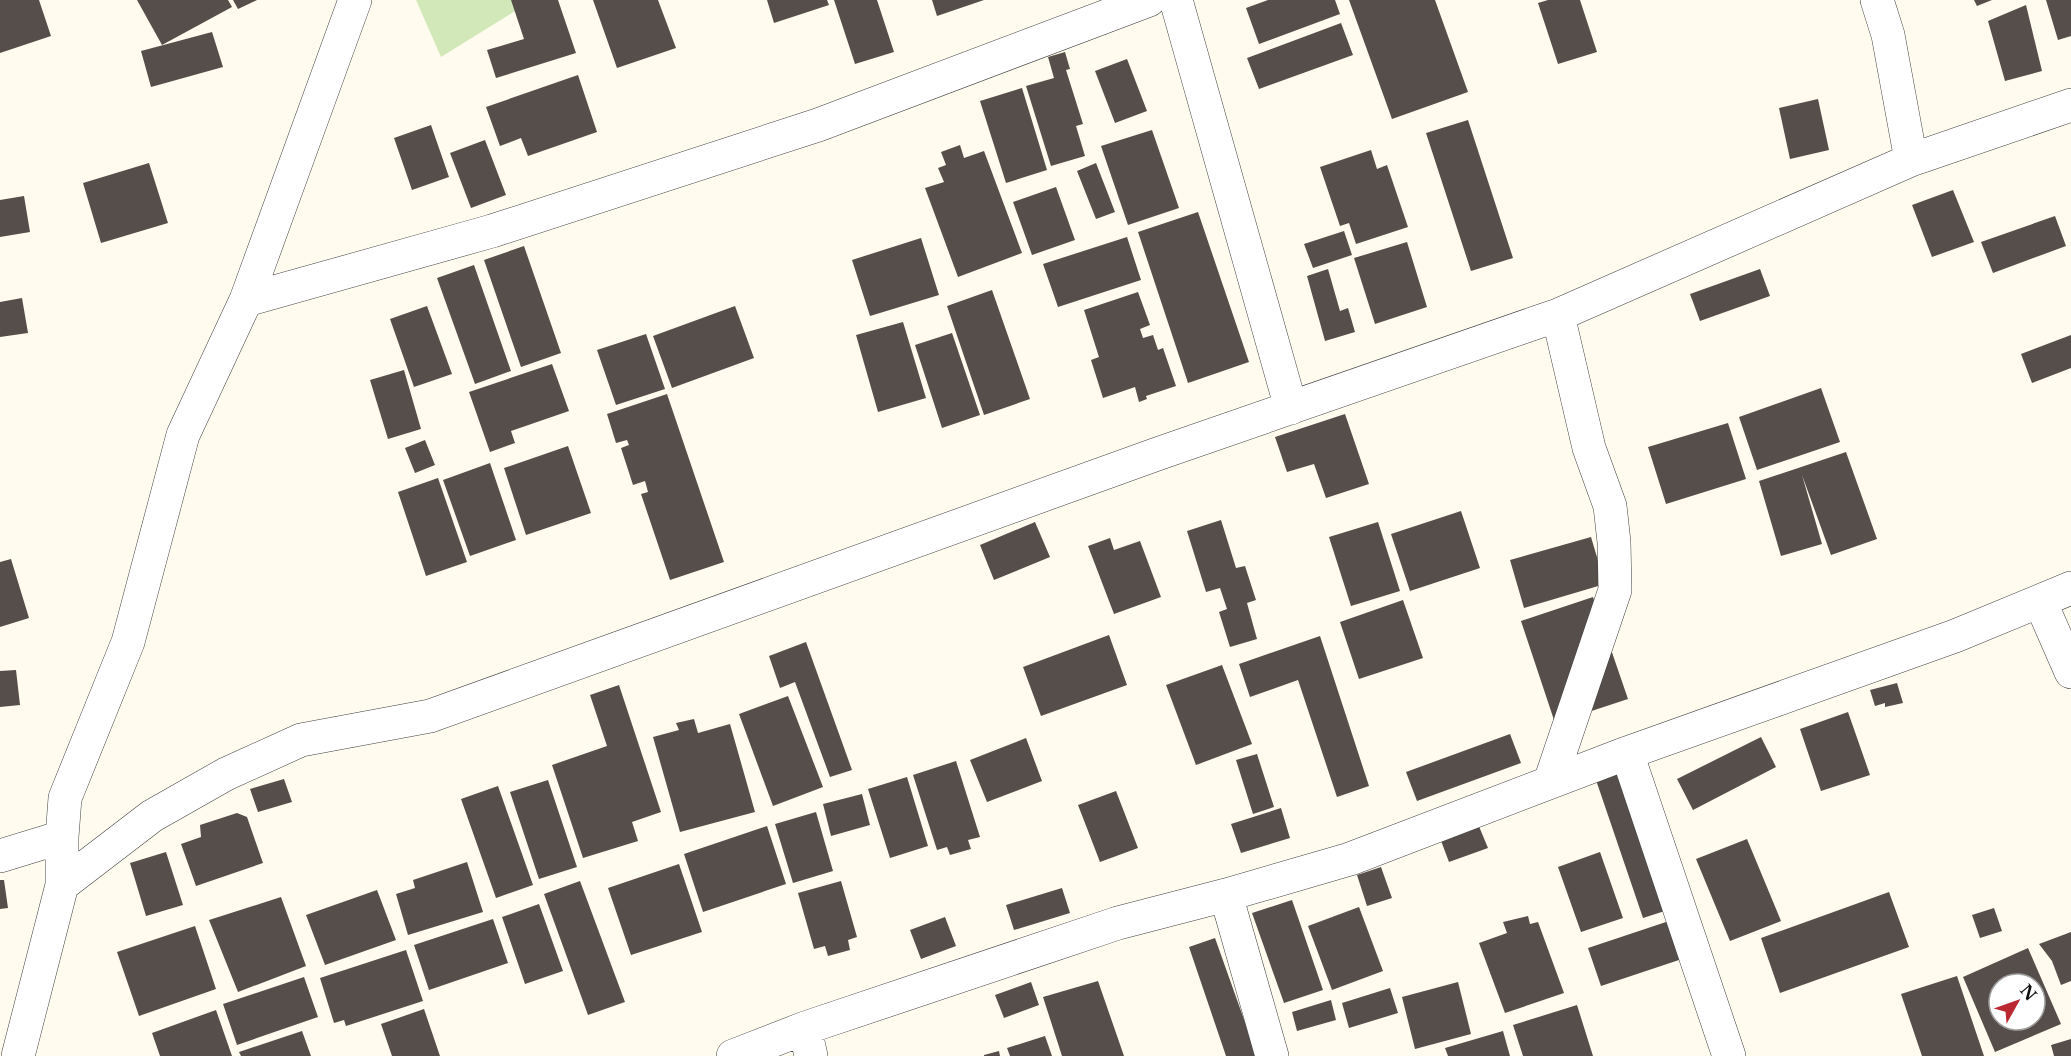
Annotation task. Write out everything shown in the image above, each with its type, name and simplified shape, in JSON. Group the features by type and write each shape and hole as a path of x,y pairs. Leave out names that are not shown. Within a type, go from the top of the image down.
{"street":[{"path":"18,1056 62,885 65,798 128,642 183,435 246,300 355,0"},
{"path":"246,300 492,231 807,129 1149,0"},
{"path":"1176,0 1291,408"},
{"path":"1877,0 1888,35 1911,160"},
{"path":"62,885 152,816 226,774 301,740 430,716 1149,457 1558,315 1911,160 2071,105"},
{"path":"1550,782 1615,590 1614,542 1610,506 1589,448 1558,315"},
{"path":"733,1056 808,1042 1118,923 1350,859 1627,753 1955,636 2071,588"},
{"path":"2040,601 2071,672"},
{"path":"1627,753 1729,1056"},
{"path":"0,856 62,837"},
{"path":"1226,895 1272,1056"}],"green space":[{"path":"416,0 533,0 441,57"}],"building":[{"path":"0,0 39,0 51,36 0,53"},
{"path":"137,0 228,0 232,7 162,45"},
{"path":"233,0 257,0 238,9"},
{"path":"511,0 558,0 576,53 496,78 487,50 524,39"},
{"path":"593,0 658,0 676,48 617,68"},
{"path":"767,0 827,0 829,5 774,23"},
{"path":"834,0 877,0 894,52 855,64"},
{"path":"932,0 984,0 937,16"},
{"path":"1268,0 1335,0 1340,14 1259,44 1246,8"},
{"path":"1349,0 1435,0 1468,92 1392,119"},
{"path":"1548,0 1580,0 1597,52 1558,64 1538,3"},
{"path":"1974,0 1992,0 1977,6"},
{"path":"2046,0 2071,0 2071,36 2058,40"},
{"path":"2026,5 2042,71 2005,81 1988,21"},
{"path":"1341,23 1353,55 1259,89 1247,58"},
{"path":"212,32 223,67 151,87 141,51"},
{"path":"1065,52 1070,69 1066,70 1083,124 1076,126 1085,156 1051,166 1026,86 1054,78 1048,57"},
{"path":"1127,59 1147,111 1115,123 1095,71"},
{"path":"578,75 597,132 528,156 521,138 500,146 486,107"},
{"path":"1022,88 1047,170 1006,183 980,101"},
{"path":"1818,99 1829,150 1790,159 1779,108"},
{"path":"1468,120 1513,258 1471,271 1426,133"},
{"path":"431,125 449,177 412,190 394,138"},
{"path":"1152,130 1179,208 1128,225 1101,146"},
{"path":"485,140 506,195 471,208 450,153"},
{"path":"960,145 964,158 984,151 1022,253 958,277 925,188 944,182 938,168 946,165 941,152"},
{"path":"1371,150 1377,169 1387,165 1408,227 1356,244 1349,223 1340,226 1320,167"},
{"path":"149,163 168,223 101,243 83,183"},
{"path":"1096,163 1115,212 1096,219 1077,171"},
{"path":"1056,187 1075,240 1032,255 1013,202"},
{"path":"1953,190 1974,242 1932,257 1912,205"},
{"path":"24,196 30,232 0,237 0,200"},
{"path":"1198,212 1249,362 1188,383 1138,232"},
{"path":"2055,216 2066,246 1993,273 1981,242"},
{"path":"1344,231 1352,255 1313,268 1304,244"},
{"path":"1127,237 1141,280 1058,307 1043,264"},
{"path":"921,238 939,295 870,316 852,260"},
{"path":"1407,242 1427,307 1375,324 1354,258"},
{"path":"524,246 561,353 521,367 484,260"},
{"path":"474,265 511,371 475,384 437,278"},
{"path":"1328,269 1340,311 1348,308 1355,332 1325,341 1307,276"},
{"path":"1760,269 1770,296 1700,321 1690,294"},
{"path":"992,290 1030,399 984,415 947,306"},
{"path":"1138,292 1150,325 1140,329 1143,338 1153,335 1158,350 1163,348 1176,386 1146,396 1147,399 1139,402 1135,387 1103,398 1091,360 1099,357 1084,310"},
{"path":"22,298 28,333 0,337 0,302"},
{"path":"427,306 452,374 414,387 390,319"},
{"path":"735,306 754,358 672,388 653,336"},
{"path":"903,322 926,398 878,412 856,335"},
{"path":"952,333 980,415 942,428 915,345"},
{"path":"646,334 665,389 616,405 597,350"},
{"path":"2071,335 2071,368 2032,383 2021,354"},
{"path":"552,364 569,411 511,431 515,443 490,452 469,392"},
{"path":"404,370 421,429 388,439 370,380"},
{"path":"1821,388 1840,442 1757,470 1739,417"},
{"path":"667,394 724,562 670,580 641,494 648,492 645,481 633,485 621,448 629,445 627,440 616,443 607,414"},
{"path":"1345,414 1369,484 1326,498 1314,464 1287,472 1275,437"},
{"path":"1728,423 1746,479 1666,504 1648,447"},
{"path":"425,440 435,465 415,473 405,448"},
{"path":"568,446 591,513 526,535 504,468"},
{"path":"1846,452 1877,539 1831,555 1802,475 1822,544 1781,556 1759,481"},
{"path":"490,463 516,540 470,556 443,480"},
{"path":"438,478 467,562 426,576 398,492"},
{"path":"1461,511 1480,568 1410,591 1391,534"},
{"path":"1221,520 1236,568 1245,566 1256,600 1247,603 1257,639 1230,647 1219,612 1227,609 1220,588 1206,592 1187,531"},
{"path":"1035,522 1050,557 994,580 980,545"},
{"path":"1378,522 1400,591 1351,606 1329,537"},
{"path":"1591,537 1605,584 1524,608 1510,560"},
{"path":"1110,538 1114,550 1140,541 1161,597 1114,614 1088,546"},
{"path":"11,559 29,618 0,627 0,562"},
{"path":"1593,597 1628,699 1555,723 1521,621"},
{"path":"1403,600 1423,658 1359,679 1340,622"},
{"path":"1109,635 1127,685 1041,716 1023,667"},
{"path":"1320,636 1369,786 1337,797 1298,680 1250,697 1239,664"},
{"path":"806,642 852,770 830,777 795,682 780,688 769,656"},
{"path":"1222,665 1252,744 1196,765 1166,685"},
{"path":"16,670 20,705 0,707 0,671"},
{"path":"1897,683 1903,703 1885,707 1885,703 1875,706 1870,690"},
{"path":"619,685 661,812 632,822 638,841 583,858 552,765 607,746 590,695"},
{"path":"788,696 823,787 773,806 739,714"},
{"path":"1848,712 1870,775 1821,791 1800,729"},
{"path":"694,719 698,733 730,724 755,812 680,832 653,737 679,730 676,723"},
{"path":"1510,734 1521,763 1417,801 1406,772"},
{"path":"1761,737 1776,767 1693,810 1677,779"},
{"path":"1026,738 1042,781 987,802 970,760"},
{"path":"1257,754 1274,807 1253,814 1236,760"},
{"path":"956,761 980,837 968,840 971,849 950,855 947,847 937,850 913,775"},
{"path":"1624,771 1671,909 1643,918 1596,780"},
{"path":"907,777 928,846 890,858 868,789"},
{"path":"284,779 292,802 258,812 250,789"},
{"path":"548,780 577,867 539,879 510,792"},
{"path":"498,786 533,885 496,898 461,799"},
{"path":"1116,791 1138,848 1100,862 1078,805"},
{"path":"862,794 870,825 831,836 823,804"},
{"path":"1281,808 1290,838 1241,853 1231,824"},
{"path":"816,812 833,871 793,883 775,824"},
{"path":"237,813 247,817 263,863 196,886 181,844 201,837 200,825"},
{"path":"1478,824 1488,848 1449,862 1440,838"},
{"path":"767,826 786,884 703,912 684,854"},
{"path":"1747,839 1781,921 1730,941 1696,859"},
{"path":"166,852 183,905 146,916 130,863"},
{"path":"1600,852 1623,918 1581,932 1558,867"},
{"path":"467,862 483,912 408,935 396,894 415,888 413,880"},
{"path":"679,864 702,932 631,955 608,888"},
{"path":"1381,867 1392,898 1367,906 1357,875"},
{"path":"0,880 4,880 8,908 0,909"},
{"path":"580,881 625,1002 588,1015 544,894"},
{"path":"841,881 857,937 848,940 850,950 828,956 825,946 814,949 798,893"},
{"path":"1062,888 1070,913 1014,930 1006,905"},
{"path":"377,890 396,940 325,965 306,915"},
{"path":"1889,892 1909,947 1780,993 1761,938"},
{"path":"281,897 306,966 238,992 209,920"},
{"path":"1292,900 1323,990 1284,1003 1252,913"},
{"path":"539,904 563,971 525,984 502,917"},
{"path":"1359,907 1383,971 1332,990 1308,926"},
{"path":"1994,908 2002,931 1980,938 1972,915"},
{"path":"1528,916 1530,924 1538,922 1564,993 1505,1013 1479,943 1507,933 1503,922"},
{"path":"945,917 956,946 921,959 910,930"},
{"path":"493,919 508,963 429,990 414,945"},
{"path":"1669,921 1682,959 1601,986 1588,948"},
{"path":"195,926 216,989 139,1016 117,952"},
{"path":"2071,932 2071,981 2061,985 2052,961 2039,944"},
{"path":"1215,938 1257,1056 1226,1056 1189,947"},
{"path":"2028,948 2038,972 1987,972 1987,1032 2042,1032 1995,1052 1963,977"},
{"path":"406,950 423,1001 346,1026 344,1020 334,1023 320,978"},
{"path":"1957,976 1984,1056 1922,1056 1901,994"},
{"path":"304,977 318,1017 237,1045 223,1004"},
{"path":"1098,981 1124,1056 1062,1056 1043,997"},
{"path":"1031,982 1039,1005 1004,1018 995,995"},
{"path":"1458,982 1471,1034 1415,1049 1402,997"},
{"path":"1390,988 1398,1013 1349,1028 1342,1003"},
{"path":"2047,992 2061,1024 2047,1030"},
{"path":"1331,1000 1336,1020 1297,1031 1292,1012"},
{"path":"1577,1005 1593,1056 1523,1056 1513,1025"},
{"path":"424,1009 440,1056 392,1056 381,1024"},
{"path":"216,1010 232,1056 160,1056 152,1033"},
{"path":"302,1031 311,1056 241,1056 239,1052"},
{"path":"1503,1031 1510,1056 1448,1056 1445,1048"},
{"path":"1045,1036 1052,1056 1010,1056 1007,1048"},
{"path":"2071,1039 2071,1056 2054,1056 2051,1045"},
{"path":"999,1051 1000,1056 984,1056 984,1055"}]}
